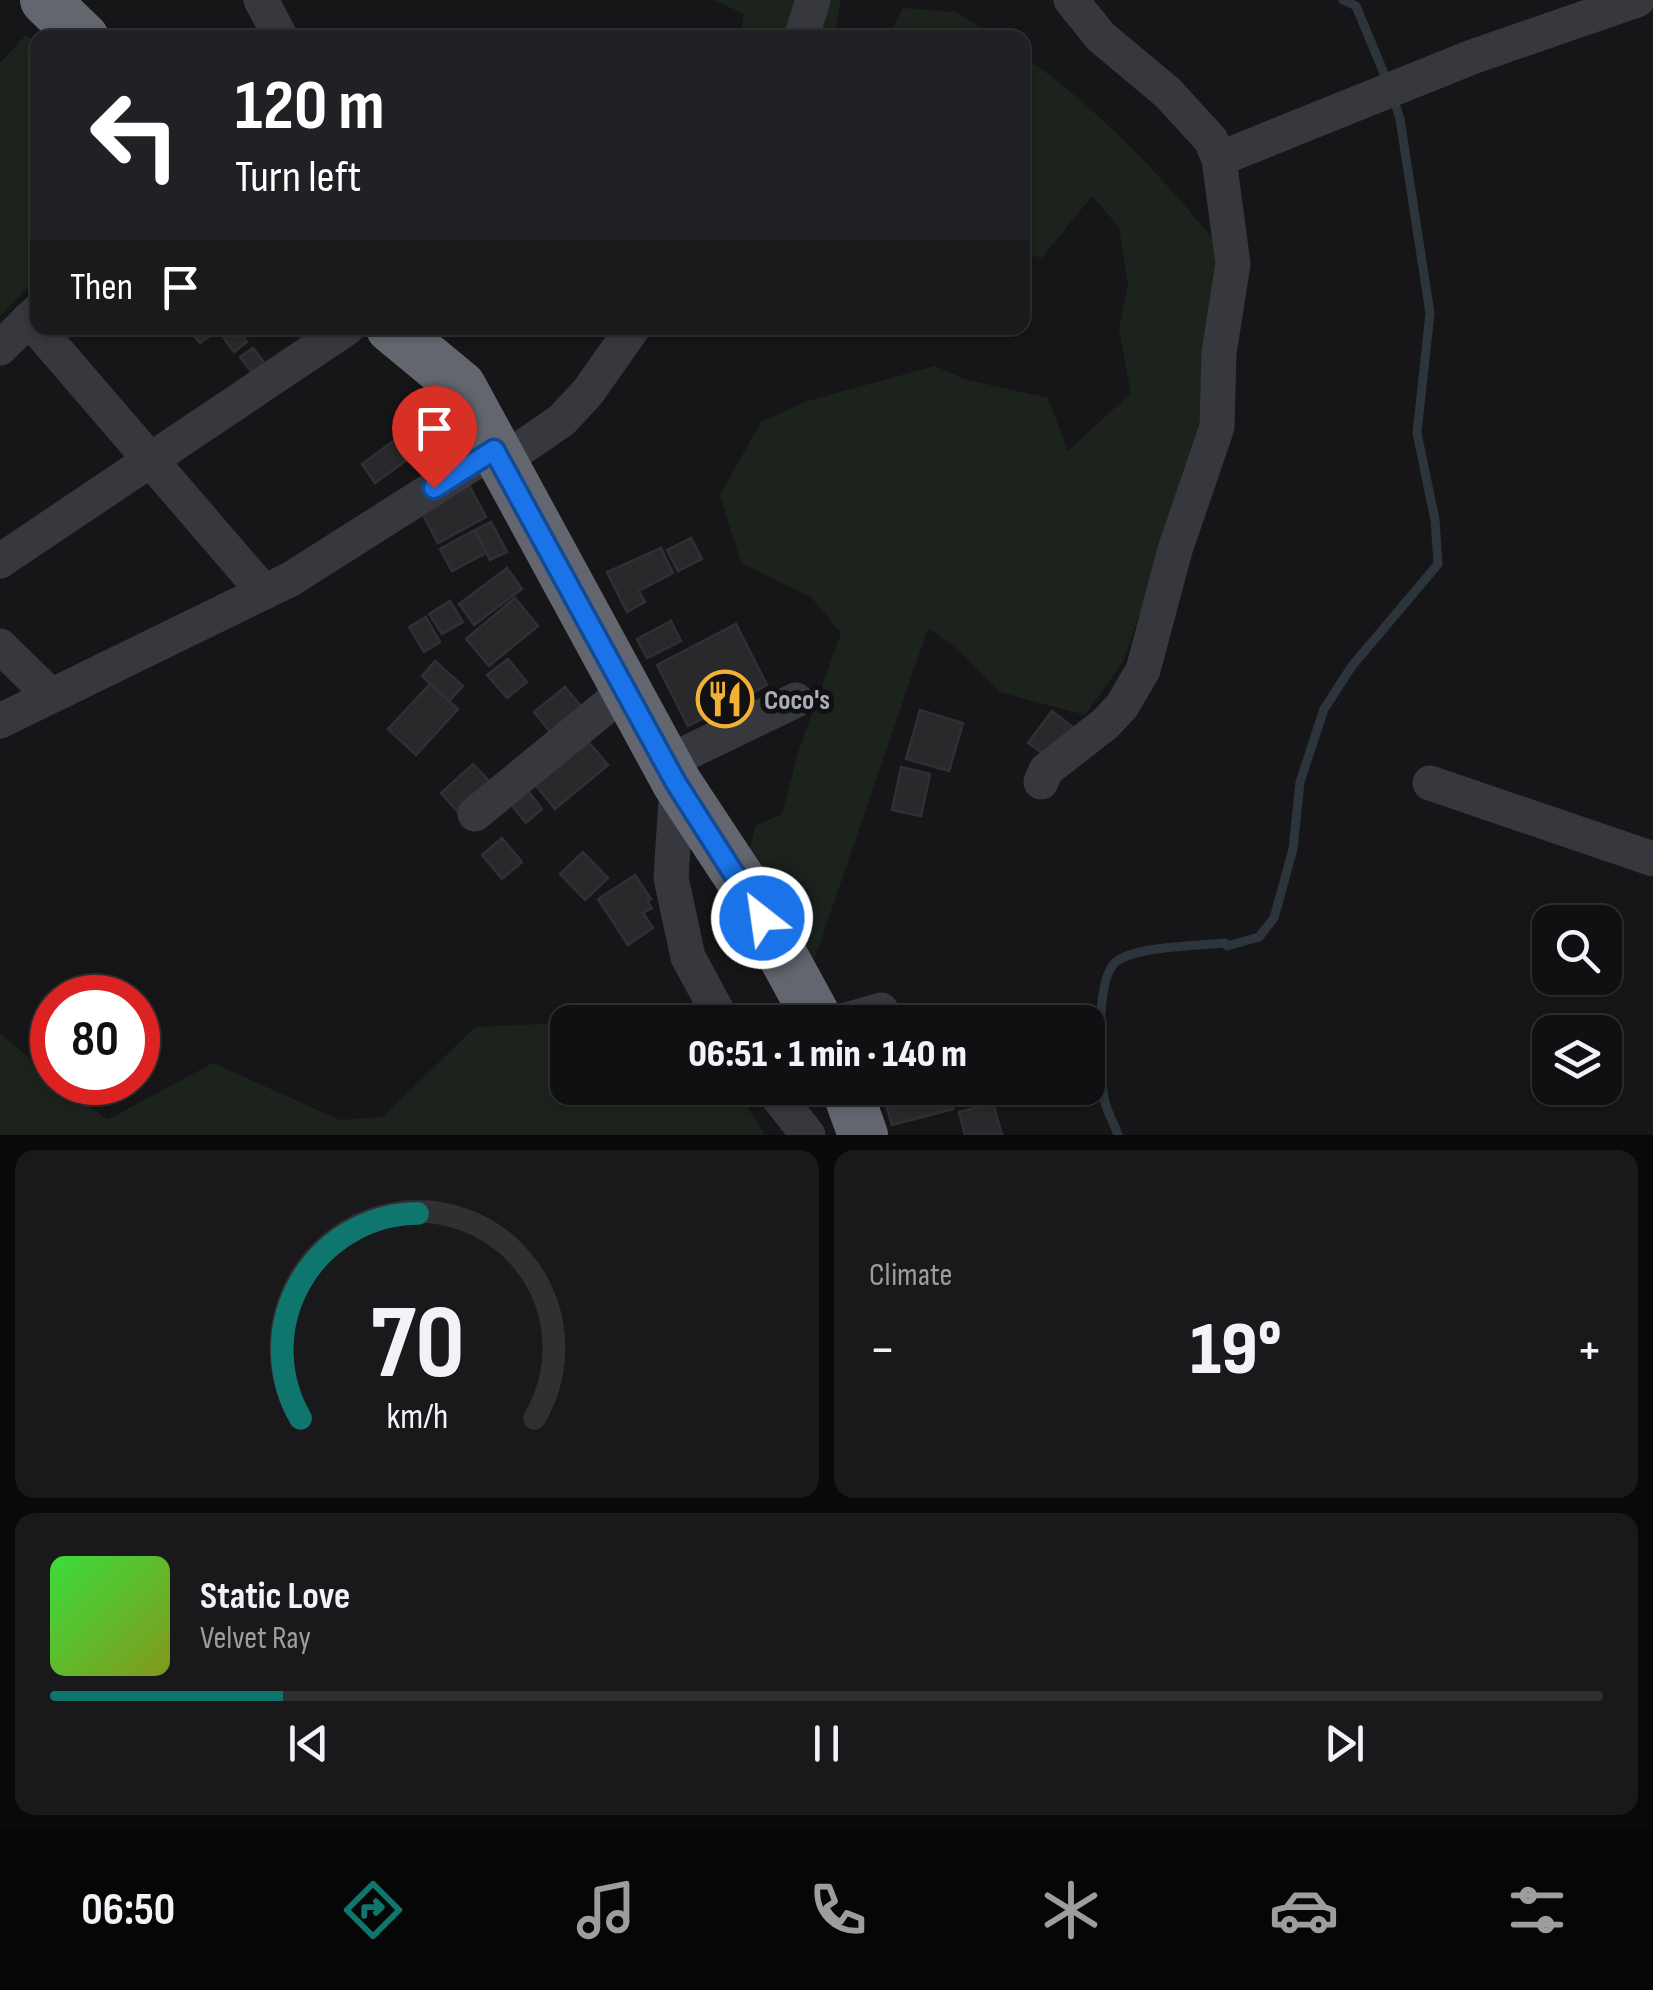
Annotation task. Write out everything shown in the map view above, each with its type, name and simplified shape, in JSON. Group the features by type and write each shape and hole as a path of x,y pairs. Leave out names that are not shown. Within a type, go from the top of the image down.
{"highway":[{"path":"45,0 76,30"},
{"path":"399,335 461,386 671,773 743,883 810,1005"},
{"path":"852,1105 863,1135"}],"street":[{"path":"262,0 277,30"},
{"path":"803,30 812,0"},
{"path":"1042,782 1046,770 1122,706 1143,670 1175,550 1216,427 1219,353 1233,264 1219,159 1211,140 1184,109 1101,37 1071,0"},
{"path":"1219,159 1472,57 1638,0"},
{"path":"0,348 30,318"},
{"path":"49,335 264,592"},
{"path":"0,561 337,335"},
{"path":"435,335 461,386"},
{"path":"0,722 50,694 115,667 264,592 562,420 588,392 628,335"},
{"path":"0,646 50,694"},
{"path":"476,814 626,691"},
{"path":"714,1005 688,958 671,878 671,773 796,700"},
{"path":"1430,783 1653,859"},
{"path":"784,1105 808,1135"}],"shaded area":[{"path":"714,0 841,0 835,30 741,30 744,14"},
{"path":"903,8 956,12 984,30 892,30"},
{"path":"26,35 30,39 30,285 0,316 0,63"},
{"path":"1030,61 1108,125 1187,208 1233,264 1208,417 1123,662 1085,715 999,692 960,651 928,628 808,978 748,859 755,826 782,814 799,750 841,633 811,597 741,563 720,495 761,422 807,401 935,366 964,379 1048,398 1068,451 1131,393 1119,330 1128,285 1119,227 1092,196 1042,258 1030,255"},
{"path":"550,1024 550,1105 746,1105 765,1135 0,1135 0,1034 30,1058 30,1105 88,1105 107,1120 135,1105 160,1105 160,1092 213,1063 340,1120 383,1117 475,1027"}],"building":[{"path":"194,335 211,335 200,343"},
{"path":"222,335 242,335 247,342 234,352"},
{"path":"253,348 267,366 254,375 240,357"},
{"path":"425,418 439,437 375,483 362,464"},
{"path":"469,485 486,517 438,543 421,511"},
{"path":"491,522 507,552 490,560 475,530"},
{"path":"475,530 486,553 452,571 440,549"},
{"path":"691,538 702,559 678,571 667,550"},
{"path":"661,548 673,573 639,591 645,602 627,612 607,572"},
{"path":"507,568 522,589 474,625 459,604"},
{"path":"515,598 538,626 489,666 466,639"},
{"path":"450,601 463,622 442,634 429,614"},
{"path":"426,617 440,642 424,652 409,627"},
{"path":"671,621 681,641 647,658 637,639"},
{"path":"736,624 767,685 688,726 657,665"},
{"path":"508,659 527,682 507,698 487,675"},
{"path":"435,661 463,686 449,701 422,676"},
{"path":"430,684 458,709 416,755 388,729"},
{"path":"565,687 582,707 551,733 534,712"},
{"path":"920,710 963,723 949,771 906,759"},
{"path":"1052,711 1078,731 1048,757 1028,743"},
{"path":"586,739 608,765 555,809 533,782"},
{"path":"473,764 492,784 459,813 441,793"},
{"path":"901,767 930,774 921,816 892,810"},
{"path":"523,784 542,809 526,823 506,798"},
{"path":"502,838 522,862 502,879 482,855"},
{"path":"583,852 608,878 585,900 560,874"},
{"path":"635,875 651,899 647,901 652,908 643,913 653,928 628,945 598,899"},
{"path":"886,1105 952,1105 953,1109 892,1125"},
{"path":"994,1105 1002,1135 965,1135 959,1112"}],"waterway":[{"path":"1343,0 1356,6 1388,83"},
{"path":"1118,1135 1105,1103 1101,1067 1100,1025 1110,970 1117,961 1139,952 1225,943 1227,946 1259,937 1274,918 1293,849 1300,782 1324,709 1352,666 1438,564 1435,520 1417,433 1430,313 1400,119 1393,97"}],"place":[{"name":"Coco's","path":"725,699"}],"route":[{"path":"434,488 494,450 676,783 762,918"}]}
